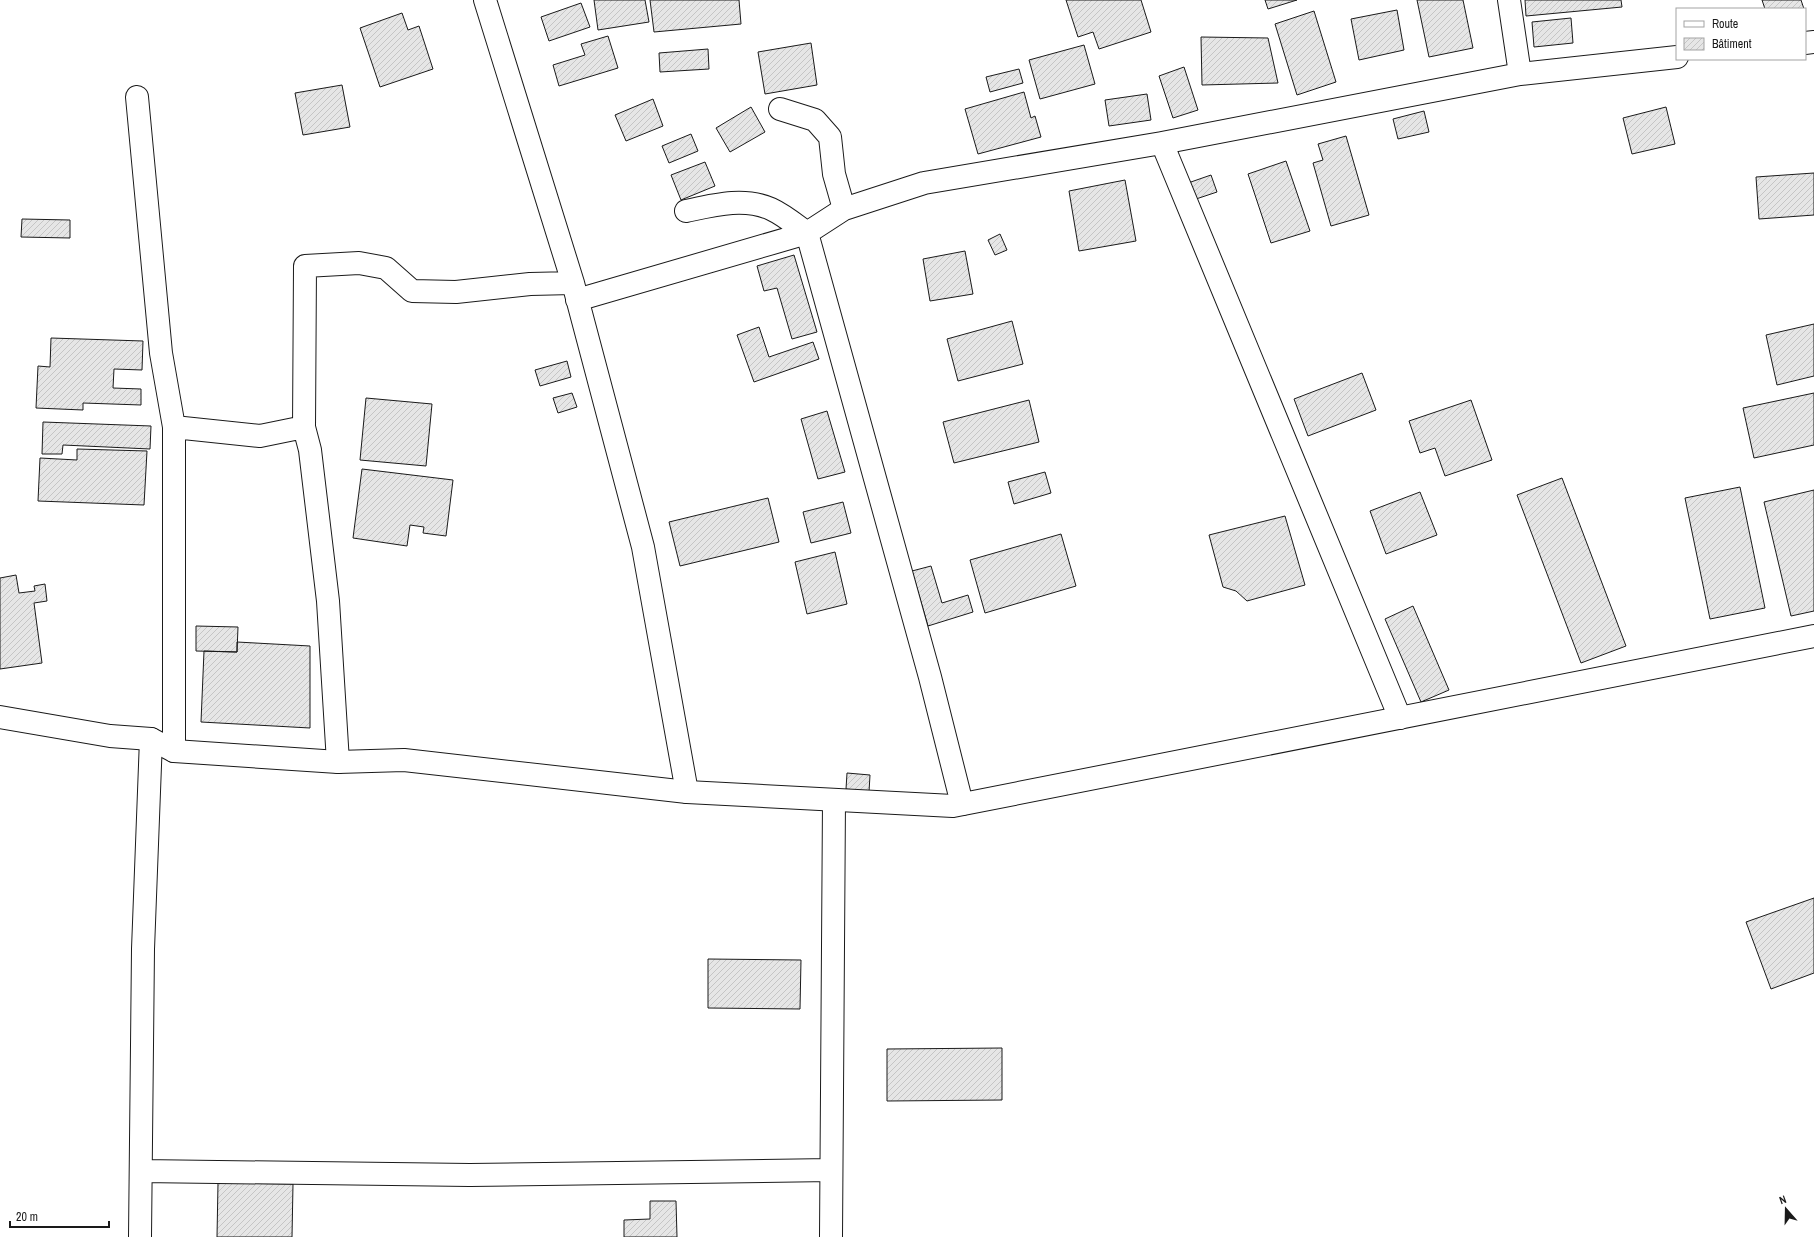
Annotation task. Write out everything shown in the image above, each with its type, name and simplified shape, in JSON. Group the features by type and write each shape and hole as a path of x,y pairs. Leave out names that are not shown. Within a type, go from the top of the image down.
{"street":[{"path":"485,0 575,291 643,547 687,792"},
{"path":"1509,0 1520,74"},
{"path":"338,762 328,601 310,450 304,427 305,266 359,263 386,268 412,291 456,292 530,284 575,291 807,233 844,209 924,183 1162,143 1520,74 1676,57"},
{"path":"137,97 160,353 174,427 174,751"},
{"path":"780,109 814,120 830,137 834,174 844,209"},
{"path":"1162,143 1400,718"},
{"path":"686,211 723,203 755,204 772,210 807,233 930,677 962,804"},
{"path":"174,427 260,436 304,427"},
{"path":"0,717 110,736 151,739 174,751 338,762 404,760 687,792 834,801 953,806 1814,636"},
{"path":"140,1237 143,949 151,739"},
{"path":"831,1237 834,801"},
{"path":"141,1170 470,1175 831,1170"}],"building":[{"path":"594,0 645,0 649,22 598,30"},
{"path":"650,0 739,0 741,24 654,32"},
{"path":"1066,0 1141,0 1151,32 1099,49 1093,32 1078,37"},
{"path":"1265,0 1297,0 1268,9"},
{"path":"1417,0 1463,0 1473,48 1429,57"},
{"path":"1525,0 1621,0 1622,7 1526,16"},
{"path":"1762,0 1801,0 1804,8 1765,8"},
{"path":"581,3 590,27 549,41 541,17"},
{"path":"1397,10 1404,50 1359,60 1351,19"},
{"path":"1314,11 1336,82 1297,95 1275,24"},
{"path":"402,13 408,30 419,26 433,69 380,87 360,28"},
{"path":"1571,18 1573,43 1534,47 1532,22"},
{"path":"608,36 618,68 559,86 553,65 585,55 581,44"},
{"path":"1201,37 1268,38 1278,83 1202,85"},
{"path":"811,43 817,85 765,94 758,52"},
{"path":"1084,45 1095,84 1040,99 1029,60"},
{"path":"708,49 709,69 660,72 659,53"},
{"path":"1184,67 1198,110 1173,118 1159,76"},
{"path":"1019,69 1023,83 990,92 986,77"},
{"path":"342,85 350,127 303,135 295,93"},
{"path":"1024,92 1031,118 1035,116 1041,137 978,154 965,109"},
{"path":"1147,94 1151,120 1109,126 1105,100"},
{"path":"653,99 663,126 626,141 615,115"},
{"path":"751,107 765,132 730,152 716,128"},
{"path":"1666,107 1675,144 1632,154 1623,118"},
{"path":"1424,111 1429,132 1398,139 1393,119"},
{"path":"691,134 698,151 669,163 662,146"},
{"path":"1346,136 1369,215 1331,226 1313,163 1323,160 1318,144"},
{"path":"1286,161 1310,231 1271,243 1248,174"},
{"path":"705,162 715,186 681,200 671,175"},
{"path":"1814,173 1814,215 1759,219 1756,177"},
{"path":"1211,175 1217,192 1193,200 1188,183"},
{"path":"1125,180 1136,241 1079,251 1069,191"},
{"path":"22,219 70,220 70,238 21,237"},
{"path":"1000,234 1007,250 995,255 988,240"},
{"path":"965,251 973,294 930,301 923,259"},
{"path":"794,255 817,332 792,339 777,288 764,291 757,266"},
{"path":"1012,321 1023,364 958,381 947,339"},
{"path":"1814,324 1814,376 1777,385 1766,335"},
{"path":"759,327 769,357 813,342 819,359 754,382 737,335"},
{"path":"51,338 143,341 142,370 114,369 113,388 141,389 141,405 83,403 83,410 36,408 38,366 50,367"},
{"path":"567,361 571,377 540,386 535,370"},
{"path":"1362,373 1376,410 1308,436 1294,399"},
{"path":"572,393 577,407 558,413 553,398"},
{"path":"1814,393 1814,445 1754,458 1743,408"},
{"path":"366,398 432,404 426,466 360,460"},
{"path":"1029,400 1039,442 954,463 943,422"},
{"path":"1471,400 1492,460 1445,476 1435,448 1420,453 1409,421"},
{"path":"827,411 845,472 818,479 801,419"},
{"path":"43,422 151,426 150,449 63,445 62,454 42,454"},
{"path":"77,449 147,451 144,505 38,501 40,458 77,460"},
{"path":"362,469 453,480 446,536 423,533 424,527 410,525 407,546 353,538"},
{"path":"1045,472 1051,493 1014,504 1008,482"},
{"path":"1562,478 1626,646 1581,663 1517,495"},
{"path":"1740,487 1765,608 1710,619 1685,498"},
{"path":"1814,490 1814,611 1791,616 1764,502"},
{"path":"1420,492 1437,535 1386,554 1370,511"},
{"path":"768,498 779,542 680,566 669,522"},
{"path":"843,502 851,533 811,543 803,512"},
{"path":"1285,516 1305,585 1247,601 1236,591 1223,587 1209,535"},
{"path":"1061,534 1076,586 985,613 970,560"},
{"path":"835,552 847,604 807,614 795,562"},
{"path":"931,566 942,603 968,595 973,612 928,626 912,571"},
{"path":"16,575 19,593 35,591 34,586 45,584 47,601 34,603 42,663 0,669 0,578"},
{"path":"1413,606 1449,690 1421,702 1385,619"},
{"path":"196,626 238,627 237,652 196,651"},
{"path":"237,642 310,646 310,728 201,722 204,651 237,652"},
{"path":"847,773 870,775 869,792 846,789"},
{"path":"1814,898 1814,973 1771,989 1746,922"},
{"path":"708,959 801,960 800,1009 708,1008"},
{"path":"1002,1048 1002,1100 887,1101 887,1049"},
{"path":"218,1183 293,1184 292,1237 217,1237"},
{"path":"650,1201 676,1201 677,1237 624,1237 624,1220 650,1219"}]}
